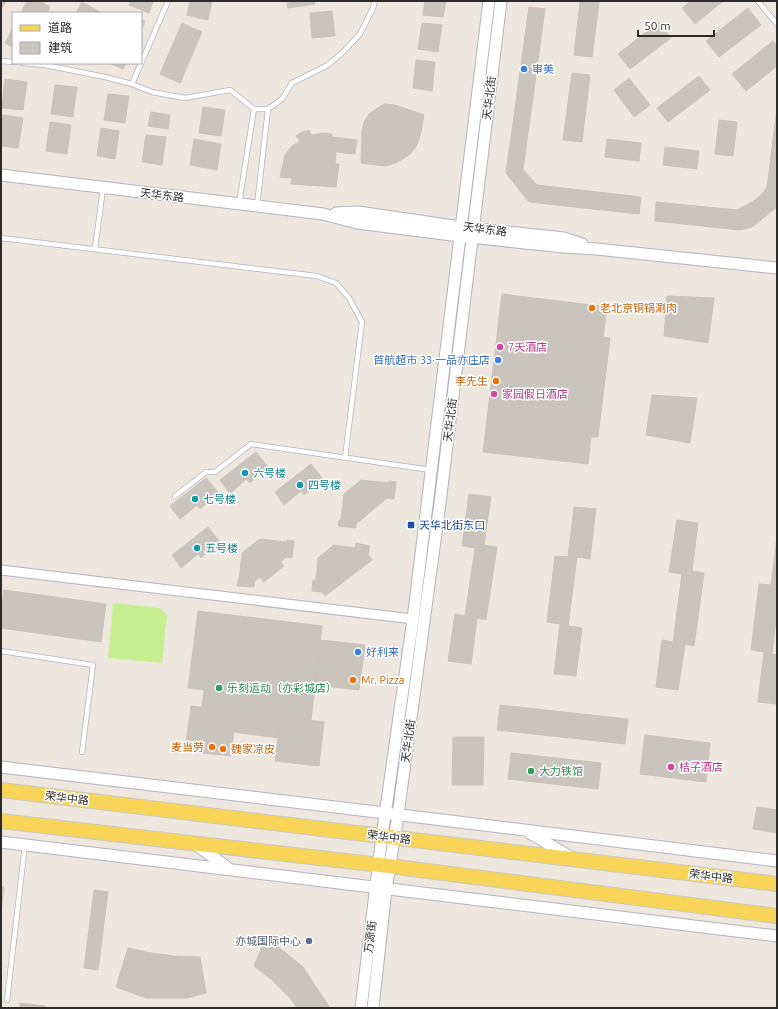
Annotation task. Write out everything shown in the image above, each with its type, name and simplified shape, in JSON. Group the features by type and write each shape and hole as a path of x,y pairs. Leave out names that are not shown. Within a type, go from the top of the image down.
{"main road":[{"name":"荣华中路","path":"1,790 777,884"},
{"path":"1,821 384,866 777,916"}],"street":[{"name":"天华北街","path":"388,837 385,813 413,619 489,1"},
{"name":"天华北街","path":"388,837 398,815 440,503 501,1"},
{"name":"天华东路","path":"1,176 324,214 357,223 473,233 564,238 596,249 777,268"},
{"path":"1,570 413,619"},
{"path":"1,767 777,861"},
{"path":"526,831 574,859"},
{"name":"万源街","path":"361,1008 388,837"},
{"path":"1,842 777,936"},
{"path":"195,844 230,870"},
{"name":"万源街","path":"373,1008 381,888"}],"lane":[{"path":"142,61 168,1"},
{"path":"32,64 52,66 105,77 132,84 152,92 185,98 230,90 254,109 268,109 282,99 292,83 328,65 343,52 360,34 374,8 375,1"},
{"path":"758,1 777,24"},
{"path":"1,61 12,62"},
{"path":"132,84 141,64"},
{"path":"239,204 254,109"},
{"path":"257,206 268,109"},
{"path":"95,249 103,188"},
{"path":"1,238 317,276 336,283 350,298 362,322 346,458"},
{"path":"175,496 206,472 215,472 251,444 431,470"},
{"path":"1,652 93,664 82,752"},
{"path":"7,1000 25,845"}],"green space":[{"path":"113,603 160,608 167,615 162,663 108,658"}],"building":[{"path":"1,1 6,1 1,9"},
{"path":"27,1 39,1 50,7 48,12 22,12"},
{"path":"130,1 153,1 149,13 129,5"},
{"path":"190,1 212,1 208,20 187,15"},
{"path":"287,1 314,1 315,4 288,8"},
{"path":"425,1 446,1 443,17 423,15"},
{"path":"580,1 599,1 592,57 574,55"},
{"path":"691,1 723,1 695,24 682,8"},
{"path":"82,2 100,12 77,12"},
{"path":"529,7 545,9 523,170 537,185 641,197 639,214 529,202 506,173"},
{"path":"748,8 761,25 719,57 706,41"},
{"path":"332,11 335,36 312,38 310,13"},
{"path":"142,20 145,21 142,28"},
{"path":"659,22 671,38 630,69 618,54"},
{"path":"182,23 202,32 180,83 160,74"},
{"path":"422,23 442,25 438,52 418,49"},
{"path":"12,30 12,46 5,43"},
{"path":"773,41 777,46 777,66 746,91 732,74"},
{"path":"416,60 435,62 432,91 413,88"},
{"path":"111,64 126,64 123,69"},
{"path":"572,73 590,75 582,142 563,140"},
{"path":"699,76 710,90 668,122 657,108"},
{"path":"629,78 650,105 634,117 614,90"},
{"path":"5,79 27,82 23,110 2,108"},
{"path":"55,85 77,87 73,117 51,114"},
{"path":"108,94 129,96 125,123 104,120"},
{"path":"384,104 395,105 424,115 417,145 411,153 396,163 385,166 361,163 362,131 364,122 369,114"},
{"path":"203,107 225,110 221,136 199,133"},
{"path":"777,108 777,207 752,227 740,230 655,221 656,202 737,210 754,201 763,193 767,187"},
{"path":"151,112 170,115 168,129 148,126"},
{"path":"3,115 23,118 18,148 1,146 1,127"},
{"path":"719,120 737,122 733,156 715,154"},
{"path":"50,122 71,125 67,154 46,151"},
{"path":"101,128 119,131 115,159 97,156"},
{"path":"309,130 311,135 324,133 332,134 332,137 357,140 355,154 336,152 335,164 339,164 336,187 291,184 292,178 280,177 285,155 292,146 300,141 296,136"},
{"path":"146,135 166,137 162,165 142,162"},
{"path":"194,139 221,144 217,170 190,165"},
{"path":"607,139 641,143 639,161 605,157"},
{"path":"665,147 699,151 697,169 663,165"},
{"path":"502,294 607,307 603,337 610,338 598,437 591,437 588,464 483,452"},
{"path":"667,296 714,298 708,343 664,336"},
{"path":"652,395 697,398 690,443 646,435"},
{"name":"六号楼","path":"256,452 268,467 250,483 246,479 230,494 220,480"},
{"name":"四号楼","path":"311,464 323,479 304,495 301,491 284,505 275,492"},
{"name":"七号楼","path":"206,478 219,493 200,509 197,505 180,519 170,506"},
{"path":"361,480 389,483 389,481 396,482 394,499 387,498 356,524 356,528 338,526 339,520 341,520 344,494"},
{"path":"469,494 491,497 484,545 497,547 486,620 477,618 471,664 448,661 455,614 465,616 475,548 462,546"},
{"path":"574,507 596,509 590,559 577,557 568,626 582,628 576,676 554,674 560,624 547,622 555,556 568,557"},
{"path":"677,520 698,523 692,571 704,573 694,646 685,644 678,690 656,687 662,640 673,642 682,574 669,572"},
{"name":"五号楼","path":"208,527 220,542 201,558 198,554 181,568 172,555"},
{"path":"777,537 777,613 772,654 777,655 777,704 758,702 764,652 751,650 759,584 771,585"},
{"path":"260,539 287,542 287,540 294,541 292,558 286,557 281,562 284,566 264,582 260,577 254,582 254,587 237,586 242,553"},
{"path":"356,543 370,546 368,554 372,560 325,596 322,592 312,591 313,580 316,580 318,558 334,545 355,548"},
{"path":"4,590 106,604 101,642 1,628"},
{"path":"198,611 322,626 311,720 281,717 278,738 234,732 236,711 202,707 204,690 188,688"},
{"path":"321,640 365,645 359,690 315,685"},
{"path":"500,705 628,719 625,744 497,730"},
{"path":"191,706 236,711 231,756 185,751"},
{"path":"281,717 324,722 319,766 275,761"},
{"path":"645,735 710,743 706,782 640,774"},
{"path":"453,737 484,737 483,785 452,785"},
{"path":"511,753 601,763 598,789 508,779"},
{"path":"757,807 777,810 777,833 753,829"},
{"path":"1,887 4,887 1,911"},
{"path":"94,890 108,892 98,970 84,968"},
{"path":"266,937 303,967 330,1008 297,1008 292,1000 271,979 254,966"},
{"path":"128,948 174,956 200,957 206,993 187,998 146,998 116,987"},
{"path":"20,1003 45,1006 45,1008 20,1008"}],"place":[{"name":"审美","path":"524,69"},
{"name":"老北京铜锅涮肉","path":"592,308"},
{"name":"7天酒店","path":"500,347"},
{"name":"首航超市 33·一品亦庄店","path":"498,360"},
{"name":"李先生","path":"496,381"},
{"name":"家园假日酒店","path":"494,394"},
{"name":"六号楼","path":"245,473"},
{"name":"四号楼","path":"300,485"},
{"name":"七号楼","path":"195,499"},
{"name":"天华北街东口","path":"411,525"},
{"name":"五号楼","path":"197,548"},
{"name":"好利来","path":"358,652"},
{"name":"Mr. Pizza","path":"353,680"},
{"name":"乐刻运动（亦彩城店）","path":"219,688"},
{"name":"麦当劳","path":"212,747"},
{"name":"魏家凉皮","path":"223,749"},
{"name":"桔子酒店","path":"671,767"},
{"name":"大力铁馆","path":"531,771"},
{"name":"亦城国际中心","path":"309,941"}]}
